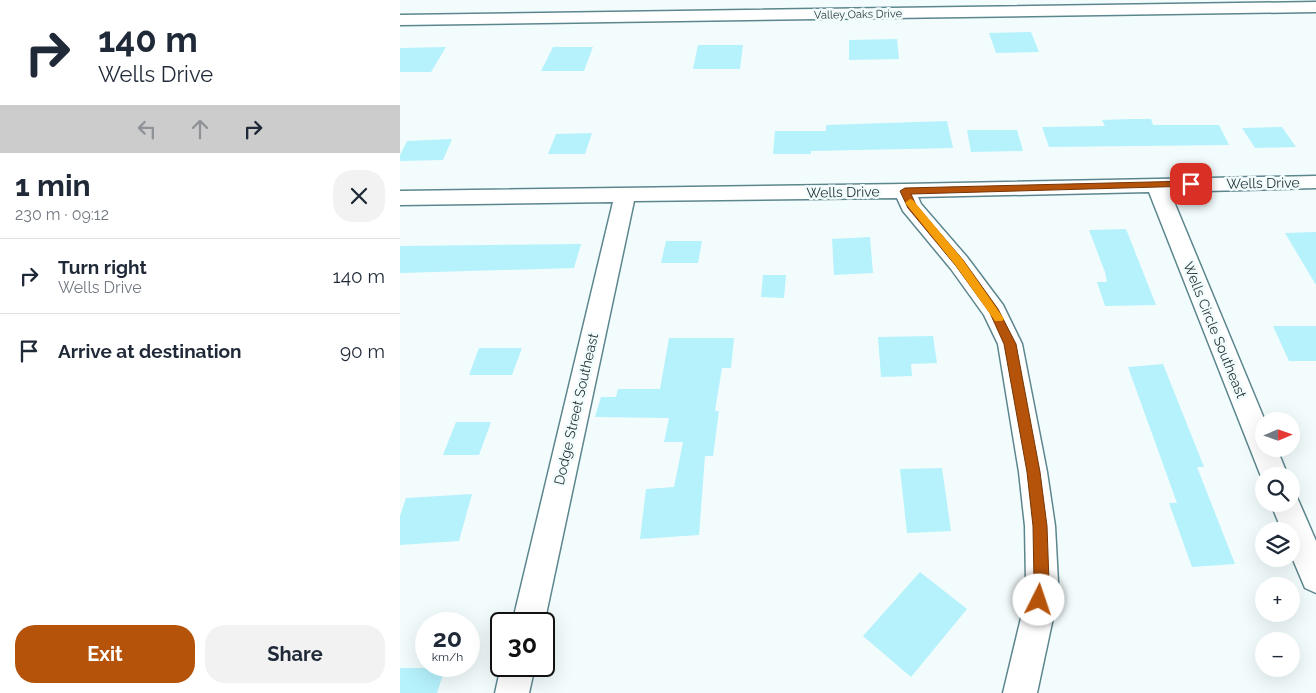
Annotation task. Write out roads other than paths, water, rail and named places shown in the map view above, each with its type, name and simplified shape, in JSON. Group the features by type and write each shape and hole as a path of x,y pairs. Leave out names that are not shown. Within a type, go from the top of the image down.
{"street":[{"name":"Valley Oaks Drive","path":"400,20 1316,7"},
{"name":"Wells Drive","path":"400,198 905,191 1156,184 1316,182"},
{"name":"Wells Circle Southeast","path":"1156,184 1270,467"},
{"path":"905,191 911,206 959,263 994,311 1010,344 1033,472 1040,526 1042,582 1037,618 1020,693"},
{"name":"Dodge Street Southeast","path":"531,612 625,194"},
{"path":"1289,512 1316,578"},
{"path":"512,693 516,677"}]}
